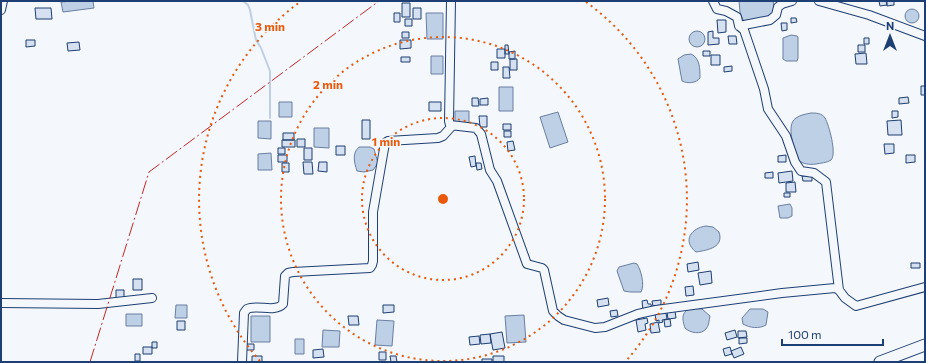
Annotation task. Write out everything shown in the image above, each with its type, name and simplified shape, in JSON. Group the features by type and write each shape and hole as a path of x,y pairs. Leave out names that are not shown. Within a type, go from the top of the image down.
{"highway":[{"path":"880,362 925,345"}],"street":[{"path":"1,10 3,1"},
{"path":"451,1 449,121 452,126"},
{"path":"713,1 716,9 726,11 737,17 739,26 744,30 764,89 768,109 786,136 795,162 801,171 814,173 826,182 839,290 845,298 856,306 925,287"},
{"path":"739,26 770,20 776,15 778,7 792,1"},
{"path":"819,1 869,15 925,36"},
{"path":"452,126 476,128 481,134 490,170 499,187 527,264 542,268 544,270 554,311 564,320 595,328 605,327 638,314 688,305 782,293 835,288 839,290"},
{"path":"242,362 244,313 247,308 252,306 271,308 280,307 283,304 285,276 288,273 370,268 372,265 374,261 374,212 385,143 388,141 438,138 443,136 452,126"},
{"path":"1,303 98,304 152,298"}],"water":[{"path":"93,1 94,8 63,12 61,2"},
{"path":"739,1 773,1 775,12 772,16 748,22 743,20 740,12"},
{"path":"909,9 915,9 919,13 919,19 915,23 909,23 905,19 905,13"},
{"path":"426,13 443,13 443,39 427,39"},
{"path":"697,31 703,33 705,39 703,45 697,47 691,45 689,39 691,33"},
{"path":"791,35 798,37 797,61 786,61 783,59 783,38"},
{"path":"691,54 698,61 700,78 694,82 682,81 678,59 684,55"},
{"path":"431,56 443,56 443,74 431,74"},
{"path":"499,87 513,87 513,111 499,111"},
{"path":"279,102 292,102 292,117 279,117"},
{"path":"455,111 469,111 469,123 455,123"},
{"path":"558,112 568,142 550,148 540,117"},
{"path":"817,113 825,118 833,146 833,157 828,162 809,164 798,160 793,144 791,126 796,118 801,115"},
{"path":"258,121 271,121 271,139 258,138"},
{"path":"314,128 329,128 329,148 314,147"},
{"path":"359,147 370,147 374,149 378,163 373,170 364,172 357,171 354,155"},
{"path":"271,153 272,170 258,170 258,154"},
{"path":"790,204 792,208 792,216 788,218 780,218 778,206"},
{"path":"706,226 713,227 719,232 719,241 710,249 696,252 690,244 690,236 696,229"},
{"path":"634,263 637,264 640,270 643,282 641,292 624,291 617,271 619,267"},
{"path":"176,305 187,305 187,318 175,318"},
{"path":"691,308 702,309 710,316 708,326 704,331 696,333 685,328 683,316 685,312"},
{"path":"750,309 763,309 768,312 766,325 754,328 743,324 742,318"},
{"path":"126,314 142,314 142,326 126,326"},
{"path":"524,315 526,342 507,343 505,316"},
{"path":"251,316 270,316 270,342 251,342"},
{"path":"377,320 394,321 392,346 375,345"},
{"path":"323,330 340,331 339,347 322,347"},
{"path":"295,339 304,339 304,354 295,354"}],"building":[{"path":"879,1 886,1 887,5 880,6"},
{"path":"887,1 894,1 894,5 887,6"},
{"path":"402,3 410,3 410,17 402,17"},
{"path":"35,8 51,8 52,19 36,19"},
{"path":"413,8 421,8 421,19 413,19"},
{"path":"394,13 400,13 400,22 394,22"},
{"path":"791,18 796,18 797,22 791,23"},
{"path":"405,19 412,19 412,26 405,26"},
{"path":"717,20 726,20 726,32 718,33"},
{"path":"781,23 787,23 787,30 782,31"},
{"path":"713,31 713,38 719,38 719,44 708,45 708,32"},
{"path":"402,32 409,32 409,38 402,38"},
{"path":"728,36 736,36 737,44 729,44"},
{"path":"864,38 869,38 869,44 864,44"},
{"path":"26,40 35,40 35,46 26,47"},
{"path":"400,40 411,40 411,48 400,49"},
{"path":"79,42 80,50 68,51 67,43"},
{"path":"505,45 508,45 509,54 505,54"},
{"path":"858,45 865,45 865,52 858,52"},
{"path":"497,49 505,49 505,58 497,58"},
{"path":"515,51 515,59 509,59 509,52"},
{"path":"703,51 710,51 710,56 703,56"},
{"path":"866,53 867,64 856,64 855,54"},
{"path":"711,55 720,55 720,65 711,65"},
{"path":"401,57 410,57 410,62 401,62"},
{"path":"510,59 517,59 517,70 510,70"},
{"path":"491,62 498,62 498,70 491,70"},
{"path":"732,66 732,71 724,72 724,67"},
{"path":"503,67 509,67 510,78 503,78"},
{"path":"921,86 925,86 925,95 921,95"},
{"path":"908,97 909,103 899,104 899,98"},
{"path":"472,98 478,98 479,106 472,106"},
{"path":"488,98 488,105 480,105 480,99"},
{"path":"429,102 441,102 441,111 429,111"},
{"path":"892,111 898,111 898,117 892,118"},
{"path":"479,116 487,116 487,127 480,127"},
{"path":"362,120 370,120 370,139 362,139"},
{"path":"901,120 902,135 888,135 887,121"},
{"path":"503,124 511,124 511,130 503,130"},
{"path":"504,131 511,131 511,137 504,137"},
{"path":"283,133 294,133 294,140 283,140"},
{"path":"297,139 305,139 305,147 297,147"},
{"path":"282,140 295,140 295,147 282,147"},
{"path":"513,141 515,150 508,151 507,142"},
{"path":"884,144 894,144 894,153 885,154"},
{"path":"336,146 345,146 345,155 336,155"},
{"path":"278,148 285,148 285,154 278,154"},
{"path":"304,148 312,148 312,160 304,160"},
{"path":"278,155 287,155 287,162 278,162"},
{"path":"786,155 786,162 778,162 778,156"},
{"path":"906,155 915,155 915,162 906,163"},
{"path":"475,156 476,166 471,167 469,157"},
{"path":"303,162 312,162 313,174 304,174"},
{"path":"319,162 327,162 327,172 318,171"},
{"path":"282,163 289,163 289,172 282,172"},
{"path":"476,163 481,163 482,169 477,170"},
{"path":"792,171 793,181 779,183 778,173"},
{"path":"773,172 773,178 765,178 765,173"},
{"path":"802,176 812,176 812,181 803,181"},
{"path":"795,182 796,192 786,192 786,183"},
{"path":"784,193 790,193 790,197 784,197"},
{"path":"698,262 699,270 688,272 687,264"},
{"path":"911,263 920,263 920,268 911,268"},
{"path":"711,271 712,283 700,285 698,273"},
{"path":"133,279 142,279 142,290 133,290"},
{"path":"693,286 694,295 686,296 685,287"},
{"path":"116,290 124,290 124,299 116,299"},
{"path":"608,298 609,305 598,307 597,300"},
{"path":"647,300 648,304 651,304 652,310 643,311 642,301"},
{"path":"661,300 661,305 653,306 652,301"},
{"path":"383,305 394,305 394,312 383,313"},
{"path":"617,310 618,316 611,317 610,311"},
{"path":"675,311 676,318 668,319 667,312"},
{"path":"666,313 667,319 662,320 663,322 659,323 659,320 656,321 655,314"},
{"path":"348,316 358,316 359,325 349,325"},
{"path":"647,318 648,323 645,324 646,330 638,332 636,320"},
{"path":"670,319 671,326 665,327 664,320"},
{"path":"177,321 185,321 185,330 177,330"},
{"path":"658,322 660,332 651,333 650,324"},
{"path":"735,330 737,337 727,340 725,333"},
{"path":"738,331 746,331 747,337 738,338"},
{"path":"502,332 505,348 493,350 490,334"},
{"path":"490,334 491,343 481,344 480,335"},
{"path":"479,336 480,344 470,345 469,337"},
{"path":"739,338 747,338 747,343 739,344"},
{"path":"152,342 157,342 157,348 152,348"},
{"path":"246,344 254,344 254,350 246,350"},
{"path":"143,347 152,347 152,354 143,354"},
{"path":"730,347 732,354 725,356 723,349"},
{"path":"741,347 744,354 734,358 731,351"},
{"path":"323,349 324,357 313,358 313,350"},
{"path":"379,352 386,352 386,360 379,360"},
{"path":"135,354 140,354 140,361 135,361"},
{"path":"252,356 262,356 262,362 252,362"},
{"path":"390,356 396,356 397,362 391,362"},
{"path":"493,356 504,356 504,362 493,362"},
{"path":"482,359 492,359 492,362 482,362"}],"waterway":[{"path":"243,1 248,5 250,10 256,40 261,48 270,71 270,118"}],"power":[{"path":"90,362 149,172 379,1"}]}
